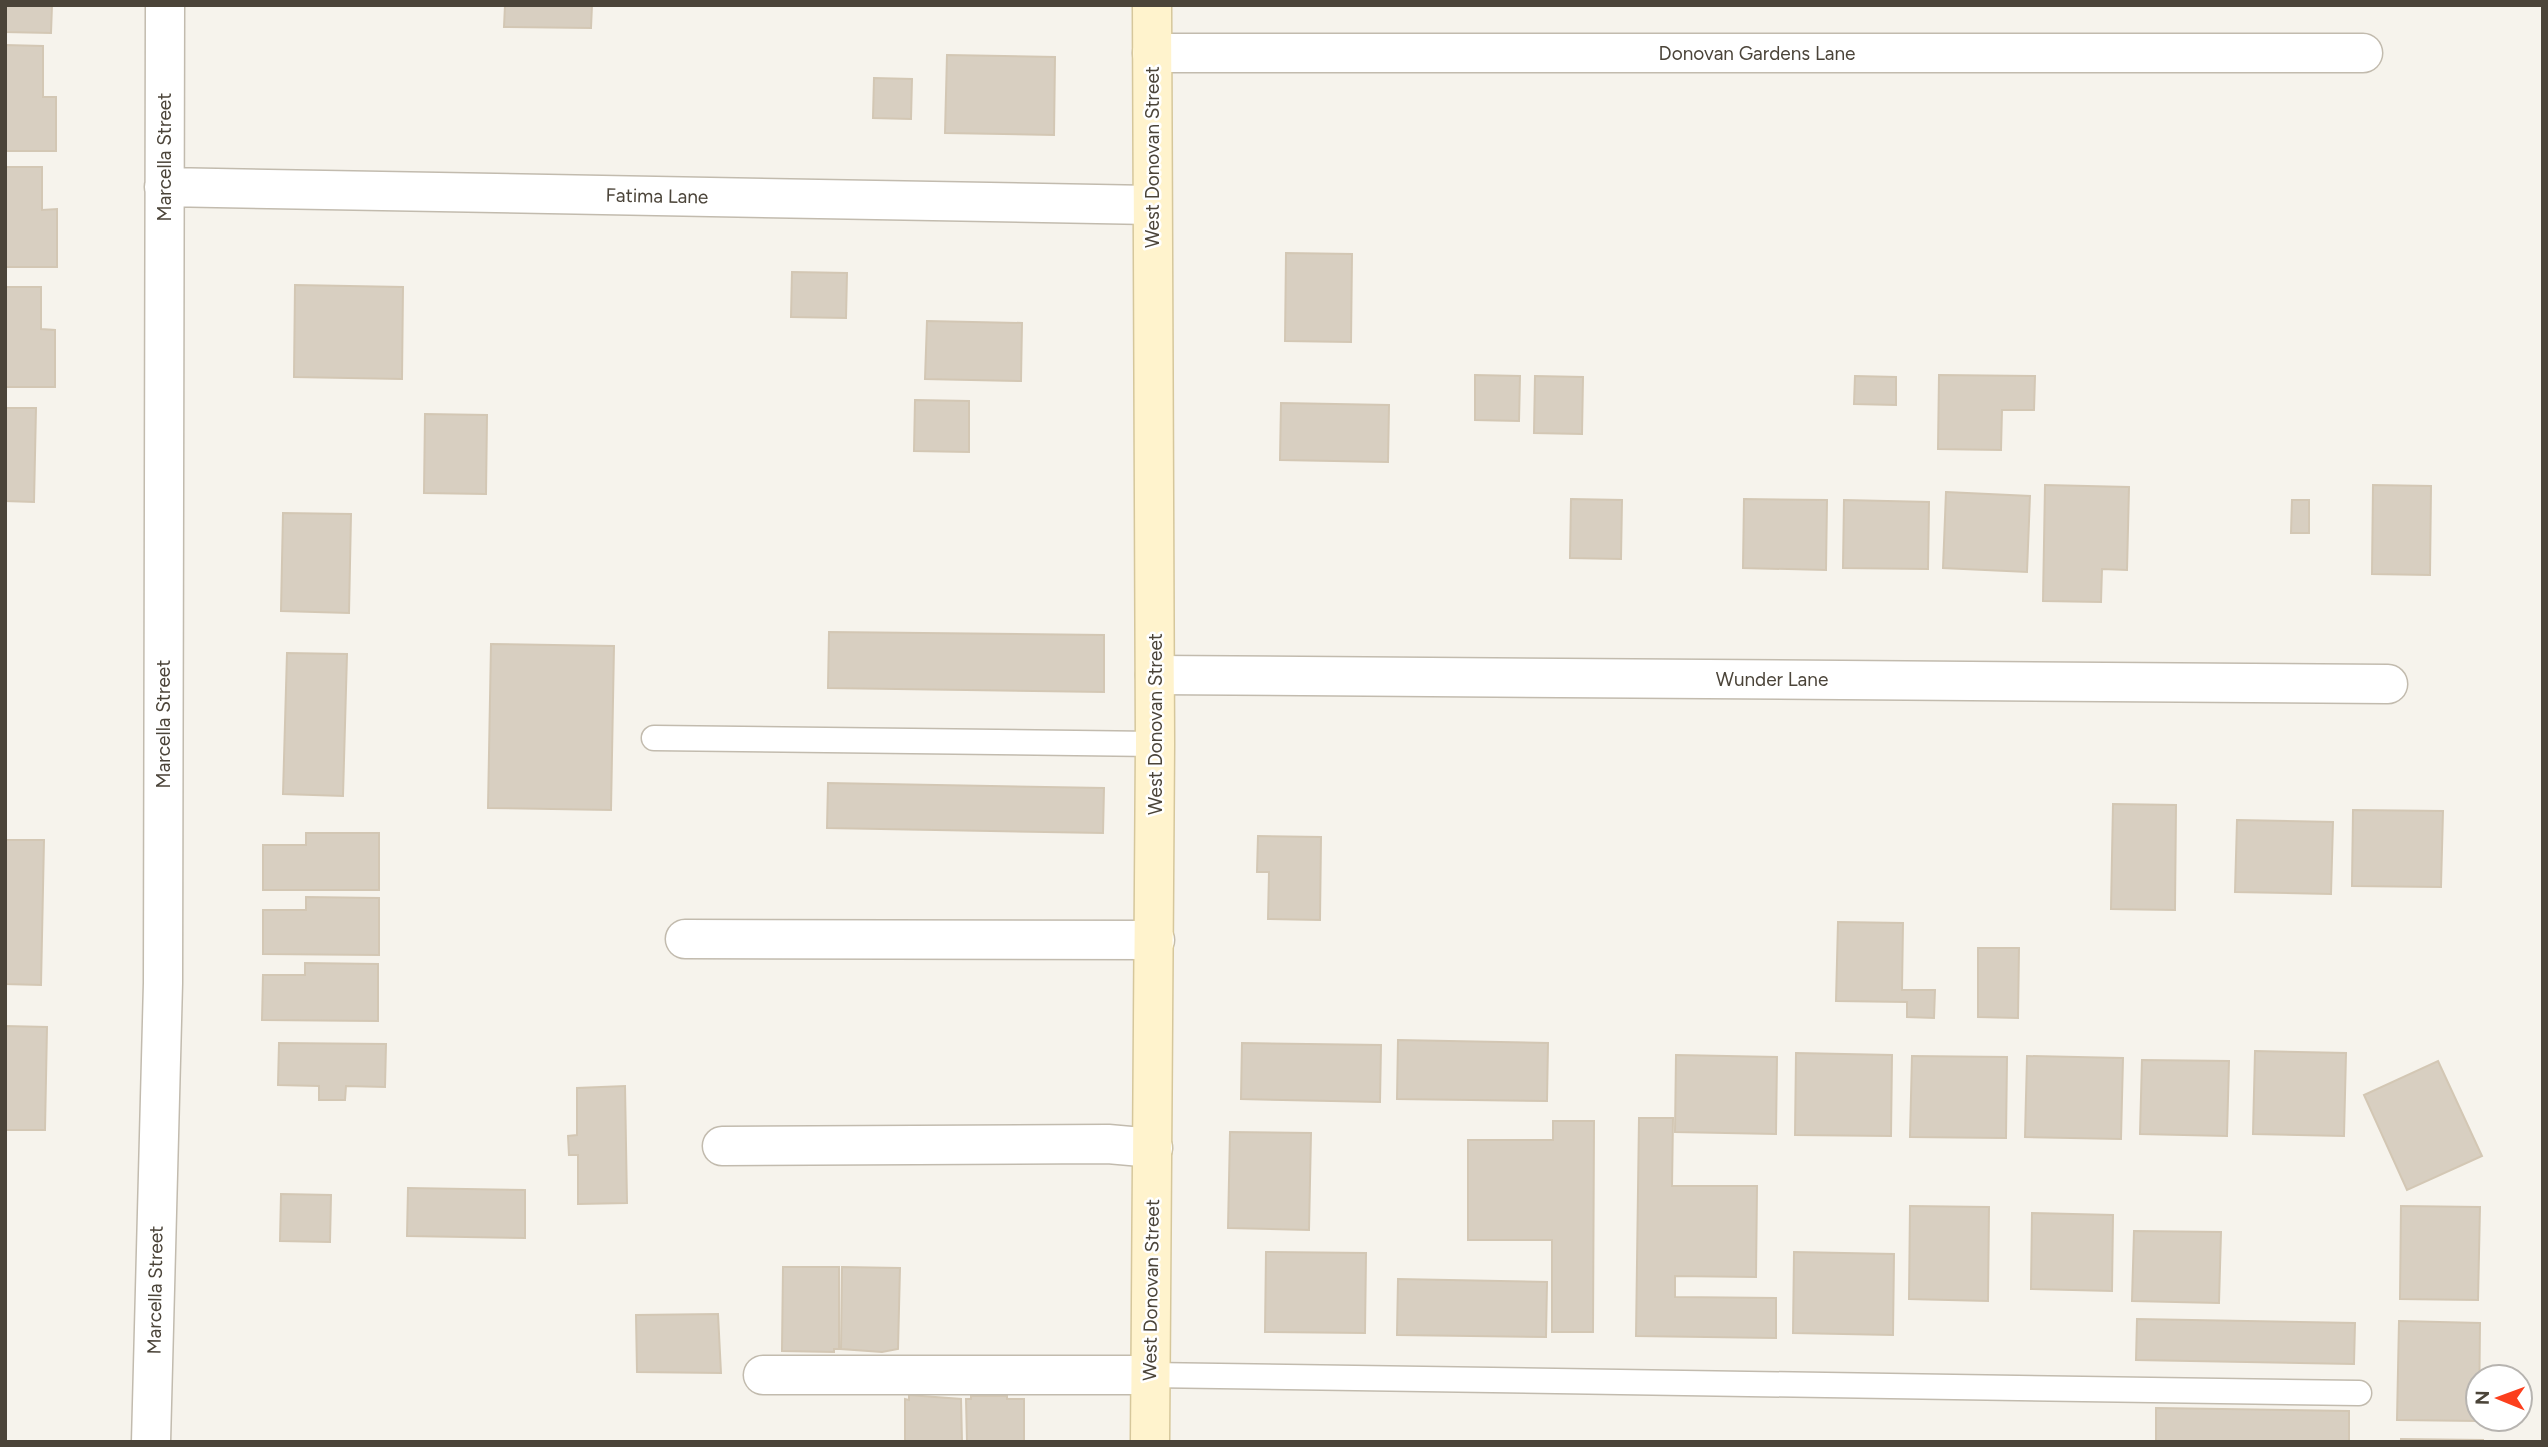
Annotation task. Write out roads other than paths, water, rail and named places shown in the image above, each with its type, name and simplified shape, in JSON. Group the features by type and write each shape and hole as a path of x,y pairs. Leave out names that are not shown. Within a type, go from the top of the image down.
{"street":[{"name":"Marcella Street","path":"151,1442 163,983 165,5"},
{"name":"West Donovan Street","path":"1150,1442 1155,940 1152,5"},
{"name":"Donovan Gardens Lane","path":"1152,53 2363,53"},
{"name":"Fatima Lane","path":"163,187 1151,205"},
{"name":"Wunder Lane","path":"1155,675 2388,684"},
{"path":"685,939 1155,940"},
{"path":"722,1146 1108,1144 1153,1148"},
{"path":"764,1374 1149,1376"}],"lane":[{"path":"654,738 1155,744"},
{"path":"1149,1376 2360,1393"}]}
